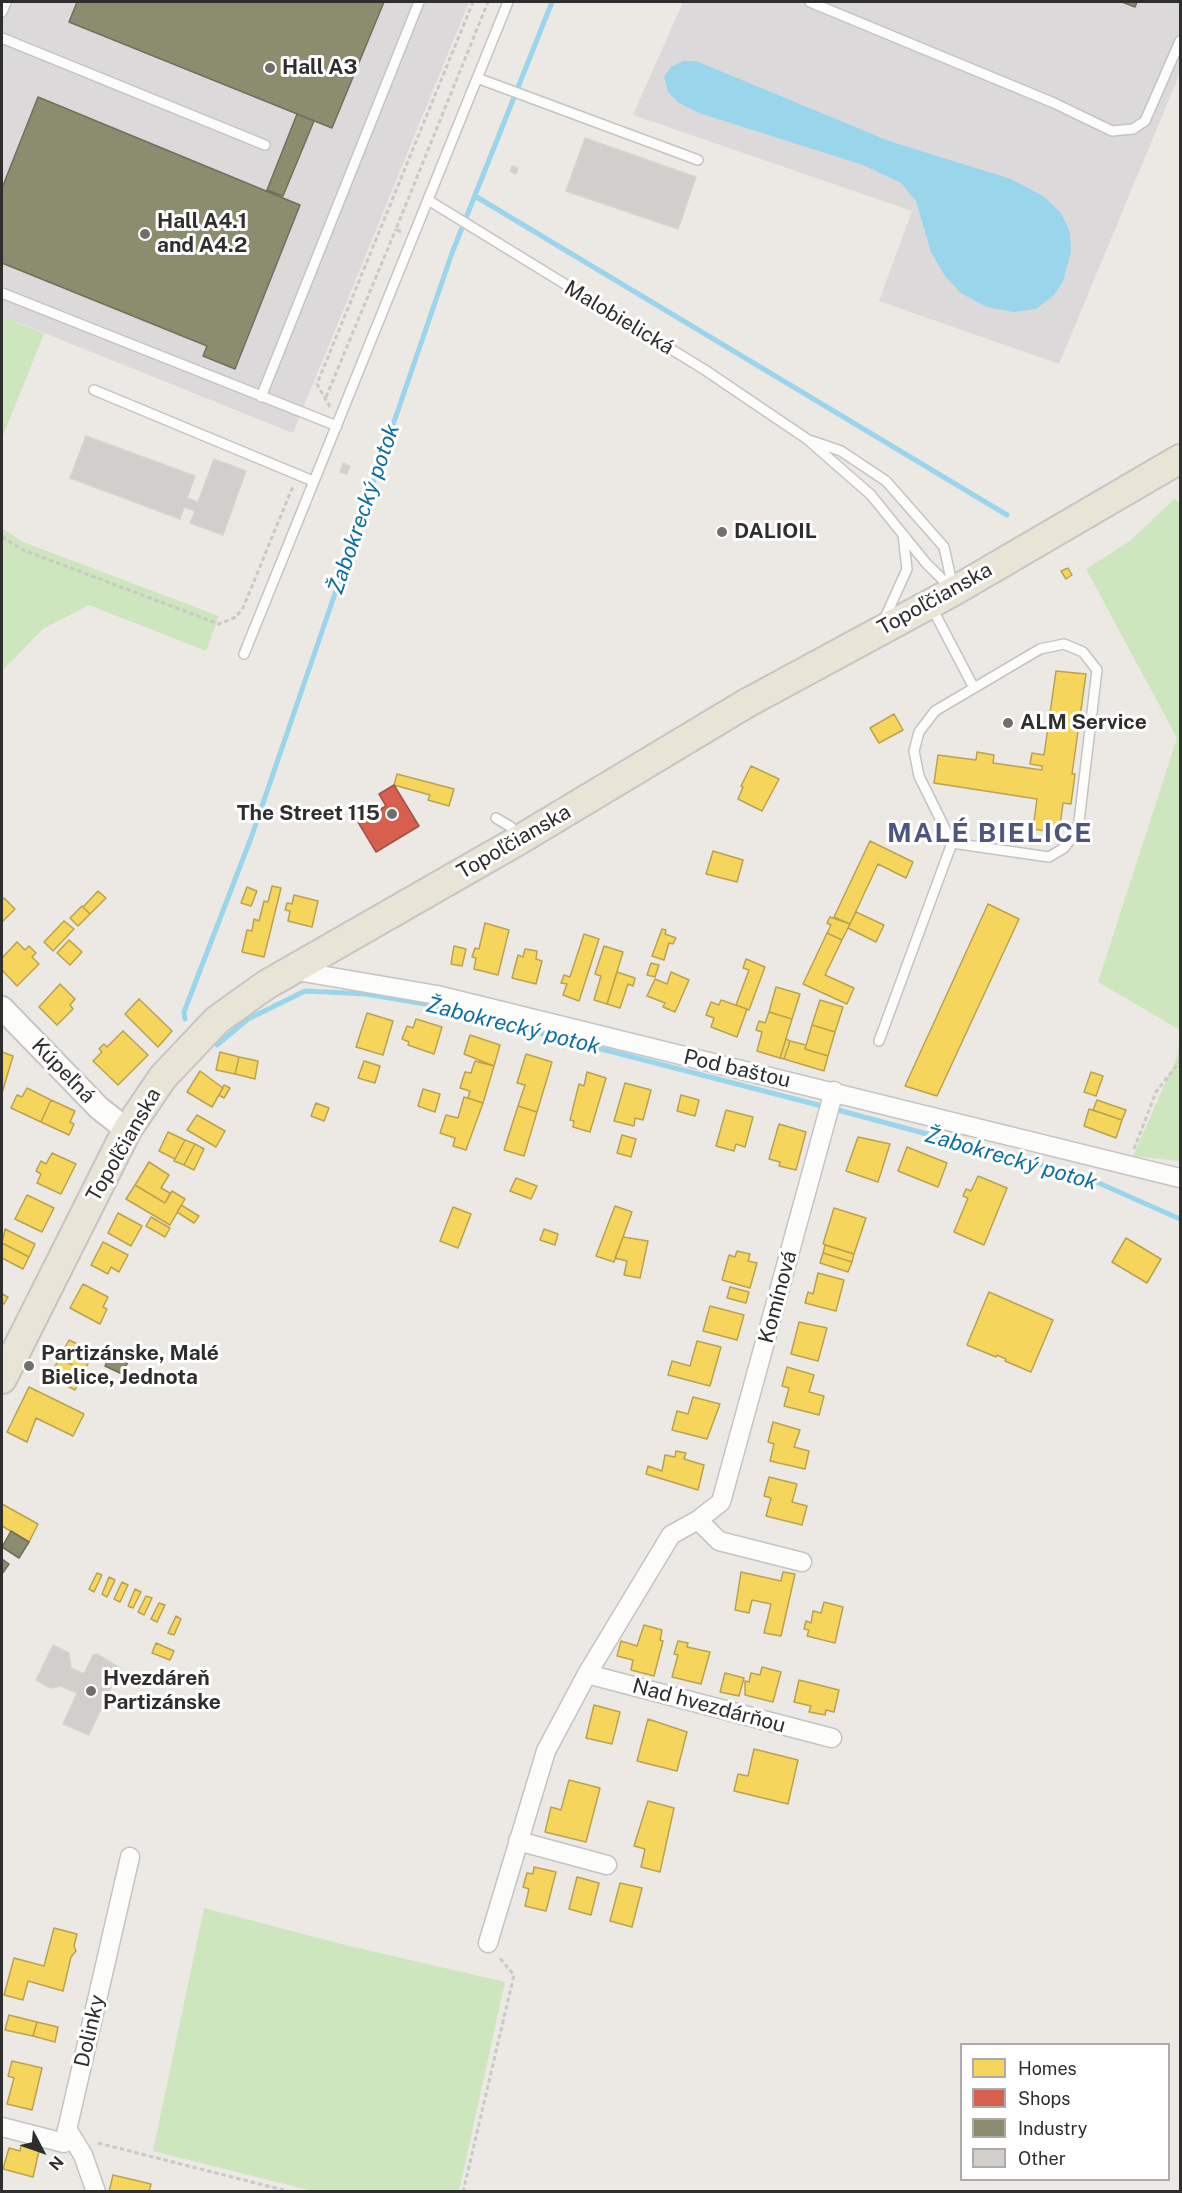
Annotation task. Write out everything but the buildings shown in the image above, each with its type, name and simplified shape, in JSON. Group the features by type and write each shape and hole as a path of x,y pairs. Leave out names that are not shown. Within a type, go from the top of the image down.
{"main road":[{"name":"Topoľčianska","path":"2,1379 128,1130 163,1077 202,1034 238,1004 291,970 519,840 747,703 942,597 1180,459"}],"street":[{"name":"Pod baštou","path":"291,970 437,994 1180,1178"},
{"name":"Kúpeľná","path":"2,1008 99,1108 128,1130"},
{"name":"Komínová","path":"698,1520 722,1502 834,1091"},
{"path":"488,1943 546,1751 587,1674 671,1535 698,1520 719,1541 802,1562"},
{"name":"Nad hvezdárňou","path":"587,1674 832,1738"},
{"path":"518,1841 607,1864"},
{"name":"Dolinky","path":"67,2128 130,1857"},
{"path":"2,2127 64,2143 67,2128"},
{"path":"67,2128 83,2155 96,2192"}],"lane":[{"path":"2,12 6,2"},
{"path":"261,397 419,2"},
{"path":"244,654 508,2"},
{"path":"810,2 1054,103 1113,131 1133,129 1144,121 1180,41"},
{"path":"2,38 265,145"},
{"path":"477,78 698,160"},
{"name":"Malobielická","path":"428,200 705,370 807,440 871,495 903,535 942,597"},
{"path":"2,293 337,426"},
{"path":"94,390 313,481"},
{"name":"Malobielická","path":"807,440 841,451 886,482 944,547 942,597"},
{"path":"879,630 895,600 907,569 903,535"},
{"path":"942,597 974,688"},
{"path":"879,1041 952,843 919,776 914,751 919,732 935,711 1040,649 1064,644 1083,652 1097,670 1078,830 1064,848 1049,857 952,843"},
{"path":"496,818 511,827 519,840"}],"path":[{"path":"473,2 317,384 326,397 488,2"},
{"path":"396,229 402,233"},
{"path":"2,537 22,550 219,624 236,617 243,608 297,476"},
{"path":"1129,1165 1144,1116 1156,1092 1180,1061"},
{"path":"463,2192 514,1975 488,1943"},
{"path":"67,2128 102,2145 291,2192"}],"shaded area":[{"path":"2,2 469,2 293,433 2,316"},
{"path":"683,2 1180,2 1180,73 1059,364 879,301 912,211 633,115"}],"green space":[{"path":"2,316 44,334 2,438"},
{"path":"1174,499 1180,502 1180,1030 1098,982 1177,738 1086,569 1130,541"},
{"path":"2,528 23,542 219,616 206,651 89,605 43,629 2,671"},
{"path":"1180,1031 1180,1161 1133,1156 1177,1057"},
{"path":"204,1908 345,1945 505,1982 459,2191 313,2191 153,2151"}],"water":[{"path":"683,61 696,61 889,141 1011,179 1043,196 1061,213 1070,232 1071,252 1063,281 1054,295 1036,309 1013,312 987,307 962,294 945,276 931,252 916,201 901,183 863,165 699,113 679,103 668,92 664,77 671,67"}],"waterway":[{"name":"Žabokrecký potok","path":"185,1019 184,1012 251,838 452,253 552,2"},
{"path":"475,196 1007,515"},
{"name":"Žabokrecký potok","path":"217,1045 248,1019 305,991 366,994 431,1005 818,1105"},
{"name":"Žabokrecký potok","path":"838,1110 1083,1176 1180,1219"}],"place":[{"name":"Hall A3","path":"270,68"},
{"name":"Hall A4.1 and A4.2","path":"145,234"},
{"name":"DALIOIL","path":"722,532"},
{"name":"ALM Service","path":"1008,723"},
{"name":"The Street 115","path":"392,814"},
{"name":"Partizánske, Malé Bielice, Jednota","path":"29,1366"},
{"name":"Hvezdáreň Partizánske","path":"91,1691"}],"district":[{"name":"MALÉ BIELICE","path":"990,834"}]}
